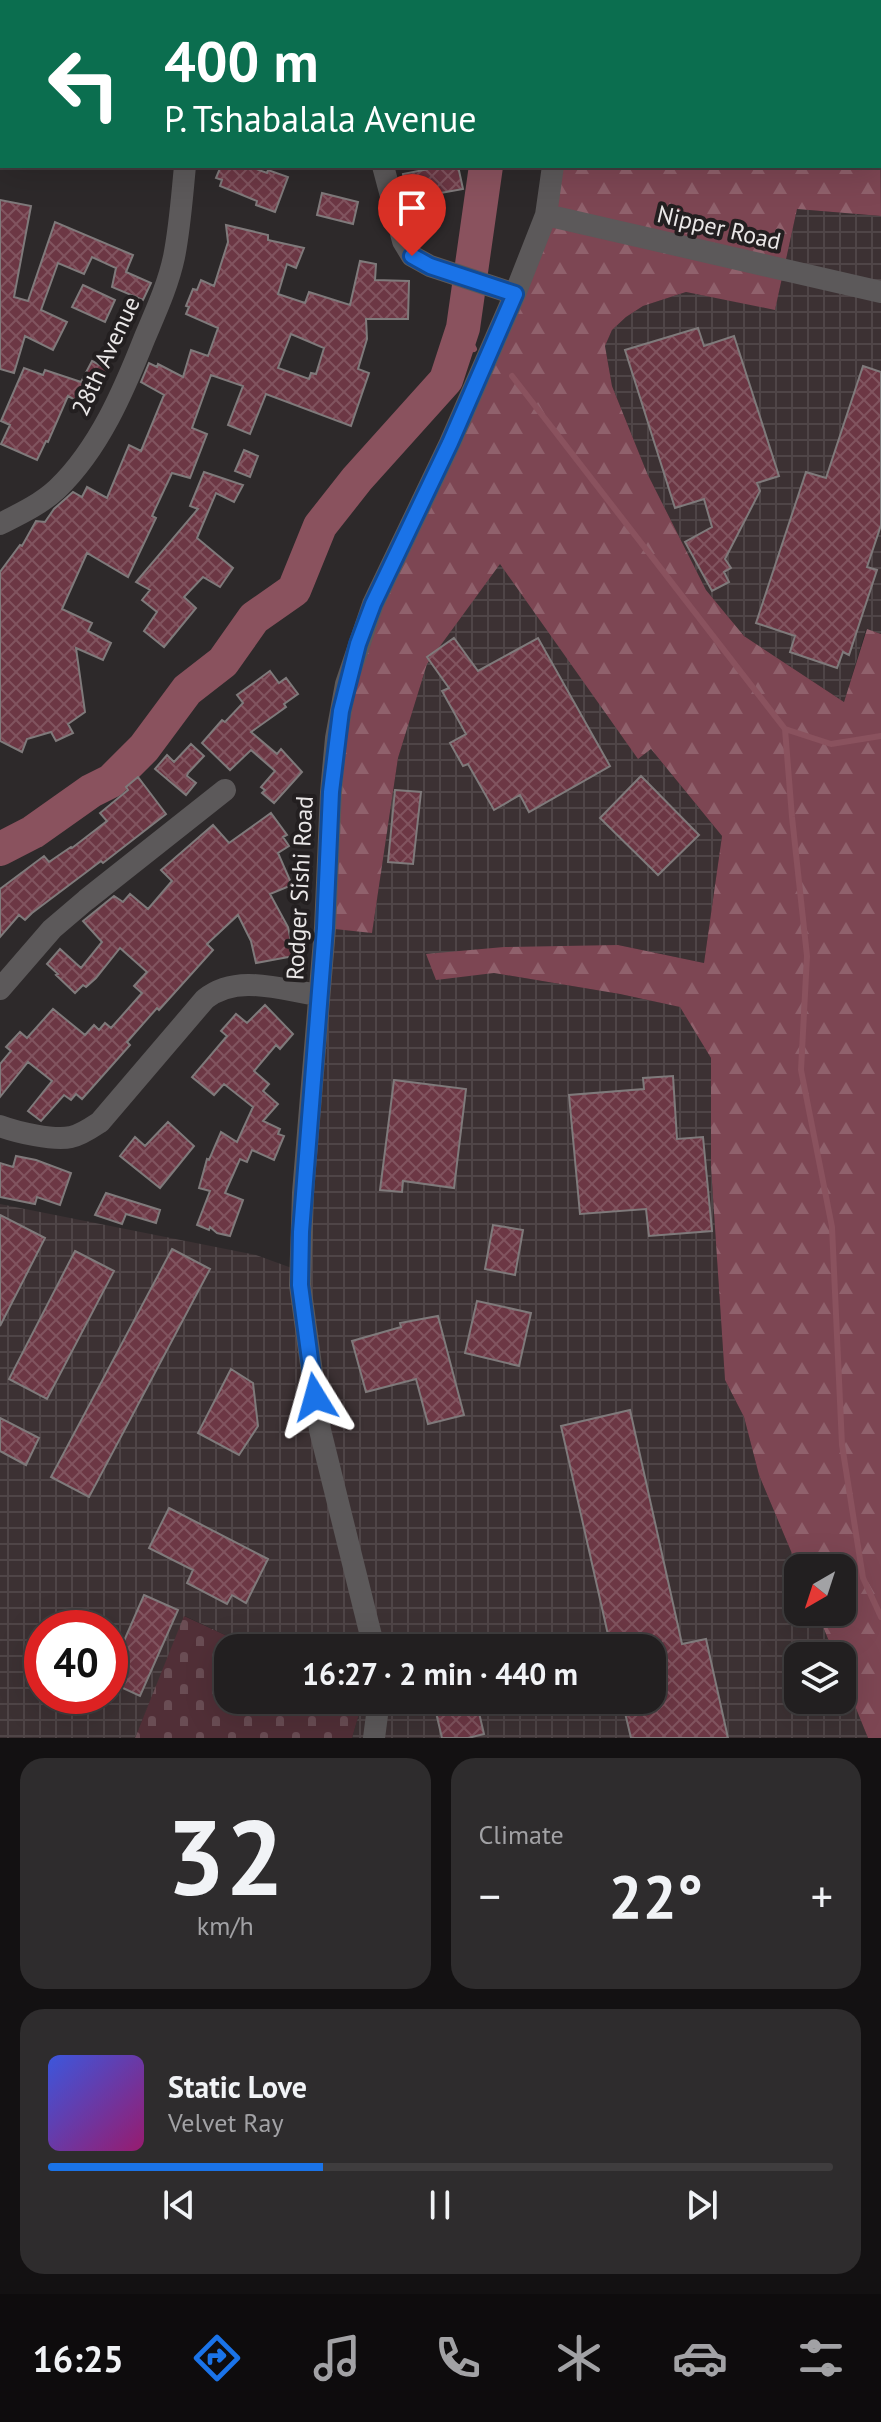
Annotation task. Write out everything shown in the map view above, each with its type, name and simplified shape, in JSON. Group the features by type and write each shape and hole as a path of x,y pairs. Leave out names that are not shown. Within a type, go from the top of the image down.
{"street":[{"name":"28th Avenue","path":"0,524 56,490 94,444 163,294 173,259 185,168"},
{"path":"384,168 403,241 412,256 430,266 515,294"},
{"name":"Rodger Sishi Road","path":"371,1634 320,1430 300,1285 303,1193 325,928 336,738 346,684 373,604 450,443 515,294 546,215 553,168"},
{"name":"Nipper Road","path":"546,215 881,292"},
{"path":"0,989 52,929 225,790"},
{"path":"0,1126 55,1137 72,1137 85,1132 100,1122 205,999 229,985 246,984 319,995"},
{"path":"374,1738 377,1714"}],"shaded area":[{"path":"797,209 881,216 881,634 866,629 844,702 744,636 706,590 647,473 612,386 605,346 612,330 626,317 643,306 686,292 775,309"},
{"path":"500,563 638,758 651,749 722,836 704,963 618,945 436,979 494,973 681,1007 711,1058 711,1167 725,1380 744,1417 759,1475 792,1554 784,1554 784,1626 823,1626 829,1642 784,1642 784,1714 856,1714 856,1708 868,1738 352,1738 359,1714 666,1714 666,1634 223,1634 185,1616 135,1738 0,1738 0,1204 256,1255 300,1271 325,928 372,932 398,758 427,664"}],"green space":[{"path":"553,168 881,168 881,216 797,209 775,310 686,292 643,306 626,317 612,330 605,346 612,386 647,473 706,590 744,636 844,702 867,629 881,634 881,1738 868,1738 856,1708 856,1642 829,1642 823,1626 856,1626 856,1554 792,1554 759,1475 744,1417 725,1380 711,1167 711,1058 680,1007 494,973 436,980 426,954 504,947 618,945 704,963 722,836 651,749 638,759 500,564 427,664 398,758 372,933 325,928 346,685 450,444"},
{"path":"184,1616 223,1634 214,1634 214,1714 359,1714 352,1738 135,1738"}],"building":[{"path":"220,168 253,168 288,177 275,212 220,186 222,180 216,178"},
{"path":"434,168 458,168 463,189 418,197 416,186 406,188 403,174"},
{"path":"322,193 358,202 353,224 317,215"},
{"path":"0,200 31,206 14,297 28,301 55,222 133,255 126,272 151,283 143,300 112,287 116,268 92,257 84,274 58,263 41,310 67,322 53,350 25,336 14,373 0,369"},
{"path":"226,225 268,235 268,240 304,248 296,268 287,264 278,294 305,303 309,292 350,305 360,261 376,264 375,280 409,281 408,319 366,319 367,339 358,369 369,373 351,426 266,394 250,434 228,425 243,386 211,375 192,428 207,434 190,478 172,473 152,516 156,518 128,577 87,553 62,609 92,623 88,631 111,643 103,660 76,648 85,712 68,724 73,733 56,741 51,732 27,739 22,752 0,741 0,572 22,546 36,521 45,522 73,492 82,497 87,487 107,498 129,445 141,451 164,395 141,382 149,363 157,367 158,364 183,377 191,350 208,356 218,328 186,314 189,307 186,306 193,289 197,290 201,280 214,286 228,242","holes":["291,334 324,348 316,374 311,373 309,379 278,368"]},
{"path":"83,285 115,300 105,322 72,307"},
{"path":"698,328 704,346 734,336 779,476 757,483 760,491 725,559 731,568 724,572 729,582 712,591 685,542 712,527 704,499 675,508 625,350"},
{"path":"92,361 108,369 88,407 68,396 37,460 1,444 10,425 1,421 24,368 43,375 45,370 81,382"},
{"path":"863,366 881,372 881,525 867,567 877,570 849,655 843,652 837,668 790,652 795,636 756,623 806,472 826,478"},
{"path":"244,450 258,456 250,477 235,471"},
{"path":"204,472 243,485 234,502 216,493 197,538 233,568 220,587 203,577 184,597 196,608 164,647 144,631 157,612 142,600 150,590 136,582 198,509 190,506"},
{"path":"454,638 478,671 538,638 610,766 529,812 520,795 494,810 468,764 463,766 450,743 466,734 442,691 449,688 427,657"},
{"path":"270,671 279,683 286,678 298,694 284,704 286,707 251,732 277,754 281,749 302,772 274,803 262,793 265,790 261,787 275,771 251,750 230,770 202,743 222,720 225,722 243,703 237,695"},
{"path":"191,744 204,756 188,773 187,776 196,783 186,795 155,769 167,755 174,762"},
{"path":"641,776 699,835 658,875 600,818"},
{"path":"138,777 166,814 25,920 19,915 0,937 0,889 44,856 49,862 107,821 100,813 128,790 126,787"},
{"path":"395,790 421,792 413,864 388,862"},
{"path":"271,813 287,835 283,837 289,846 278,853 292,885 270,894 288,927 294,956 256,963 251,941 238,915 207,944 213,950 127,1042 130,1045 82,1099 76,1094 71,1100 64,1095 41,1121 28,1111 52,1081 28,1062 0,1097 0,1064 11,1051 6,1047 20,1032 27,1038 53,1009 85,1035 94,1025 99,1030 105,1023 111,1028 142,993 134,986 147,972 120,948 96,978 75,993 56,975 47,964 60,949 81,968 102,942 83,921 114,896 123,902 130,894 148,909 172,881 161,870 213,825 229,843"},
{"path":"265,1005 293,1034 280,1049 276,1045 254,1071 269,1084 263,1091 278,1104 263,1121 280,1129 278,1134 284,1136 274,1160 252,1150 247,1162 240,1159 225,1193 243,1200 230,1236 197,1225 210,1191 199,1188 207,1159 221,1132 237,1142 253,1107 224,1084 214,1095 192,1077 227,1036 221,1031 236,1014 247,1023"},
{"path":"673,1076 677,1139 703,1137 712,1231 649,1236 646,1209 580,1214 569,1095 644,1089 643,1078"},
{"path":"394,1080 466,1089 454,1188 403,1181 402,1192 380,1190"},
{"path":"168,1122 194,1146 160,1188 120,1156 135,1137 145,1146"},
{"path":"16,1156 71,1173 60,1205 37,1197 35,1204 0,1197 0,1163 13,1167"},
{"path":"106,1193 160,1210 156,1223 126,1214 122,1224 95,1215"},
{"path":"0,1215 45,1238 0,1326"},
{"path":"493,1225 523,1230 515,1275 485,1269"},
{"path":"172,1249 210,1269 89,1497 51,1477"},
{"path":"75,1251 114,1271 47,1399 9,1379"},
{"path":"477,1301 531,1313 519,1366 465,1353"},
{"path":"438,1316 464,1415 428,1424 416,1379 366,1392 352,1341 401,1327 400,1323"},
{"path":"231,1369 253,1383 258,1426 239,1455 198,1433"},
{"path":"630,1410 682,1644 706,1639 728,1738 631,1738 625,1714 666,1714 666,1634 608,1634 561,1426"},
{"path":"0,1418 39,1438 26,1465 0,1451"},
{"path":"169,1508 268,1559 246,1603 232,1595 227,1604 187,1583 193,1570 149,1548"},
{"path":"144,1595 178,1610 140,1696 128,1690 128,1632"},
{"path":"436,1714 479,1714 484,1734 468,1738 442,1738"}],"waterway":[{"path":"0,849 33,832 91,791 111,781 144,748 187,690 223,662 254,618 294,590 320,526 357,479 446,380 463,328 486,168"},
{"path":"463,328 474,349"},
{"path":"512,376 785,729 831,744 881,736"},
{"path":"785,729 807,956 801,1070 832,1227 842,1445 863,1578 881,1617"}],"route":[{"path":"315,1397 300,1285 301,1232 325,928 336,738 346,684 373,604 450,443 515,294 430,266 412,256"}]}
